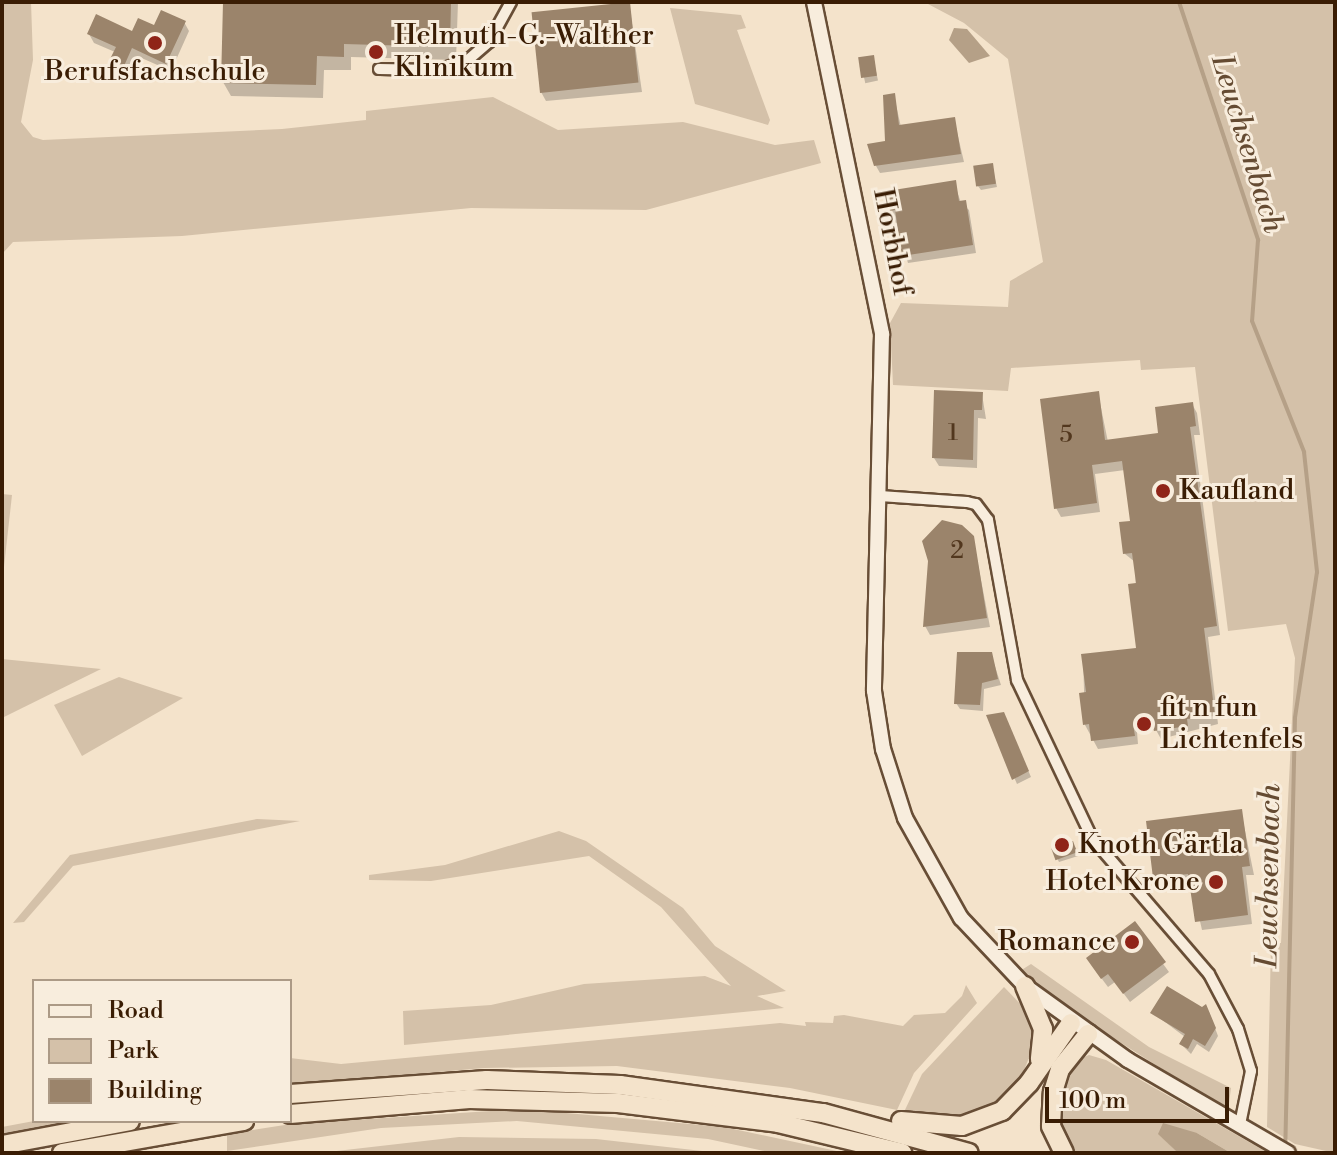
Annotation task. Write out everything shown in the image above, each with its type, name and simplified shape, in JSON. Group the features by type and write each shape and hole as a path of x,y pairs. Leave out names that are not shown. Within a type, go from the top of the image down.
{"highway":[{"path":"1025,986 1043,1029 1038,1066"},
{"path":"292,1094 514,1080 704,1093 823,1113 962,1126 1002,1111 1017,1098 1071,1023"},
{"path":"1064,1153 1051,1126 1053,1092 1060,1069 1088,1034"},
{"path":"292,1114 469,1099 618,1103 778,1123 902,1153"},
{"path":"823,1113 969,1153"},
{"path":"2,1145 119,1123"},
{"path":"62,1153 233,1123"}],"main road":[{"name":"Horbhof","path":"814,2 882,334 880,496 873,646 883,749 923,855 961,918 1000,963 1025,986 1088,1034 1288,1153"}],"street":[{"path":"379,69 438,70 468,60 489,42 511,2"},
{"path":"880,496 967,502 983,512 1017,680 1092,838 1188,949 1225,998 1248,1057 1251,1085 1240,1124"}],"green space":[{"path":"2,2 31,2 33,60 21,122 33,137 43,140 282,129 366,120 366,111 493,97 558,130 683,122 775,145 814,140 821,163 646,210 471,208 182,236 13,242 2,254"},
{"path":"899,2 1335,2 1335,1153 1295,1144 1267,1127 1271,943 1281,943 1295,658 1286,624 1228,631 1195,367 1141,370 1140,360 1011,368 1008,391 893,385 890,323 901,303 1008,307 1010,281 1043,262 1008,59 964,23 928,4"},
{"path":"670,8 741,15 746,28 737,30 770,120 768,125 695,104"},
{"path":"2,494 12,495 2,585"},
{"path":"2,659 101,669 2,718"},
{"path":"119,677 183,698 82,756 54,705"},
{"path":"257,819 300,821 73,866 24,922 13,923 70,855"},
{"path":"559,831 586,841 683,908 715,946 786,991 757,996 784,1008 404,1045 403,1011 491,1005 584,984 705,976 731,986 661,907 589,856 431,881 369,880 369,875 445,865"},
{"path":"1031,964 1149,1047 1231,1088 1228,1111 1071,1011 1020,971"},
{"path":"966,985 977,1003 914,1073 897,1110 790,1088 617,1066 484,1068 292,1085 292,1058 341,1064 780,1023 806,1026 805,1022 833,1023 834,1016 844,1015 903,1026 914,1015 945,1013 962,996"},
{"path":"1004,987 1030,1014 1036,1040 1017,1088 988,1110 953,1120 904,1112 922,1074"},
{"path":"1089,1055 1106,1060 1268,1153 1231,1153 1197,1133 1159,1134 1178,1153 1069,1153 1060,1136 1060,1084 1072,1062"},
{"path":"521,1109 724,1127 846,1153 774,1153 708,1139 517,1121 381,1128 227,1151 227,1134 291,1124"},
{"path":"32,1121 59,1123 2,1134 2,1127"},
{"path":"459,1137 596,1139 720,1153 319,1153"}],"shaded area":[{"path":"954,28 967,29 990,56 969,63 949,40"},
{"path":"1163,1123 1197,1133 1231,1153 1178,1153 1158,1134"}],"building":[{"path":"223,2 451,2 450,47 344,44 344,57 317,56 316,85 221,83"},
{"path":"630,2 638,83 540,93 532,12"},
{"path":"161,10 186,21 166,64 132,48 124,66 110,59 116,47 87,34 96,14 132,31 138,18 154,25"},
{"path":"874,55 877,76 861,78 858,57"},
{"path":"895,93 899,125 955,117 961,154 874,166 867,144 885,141 883,95"},
{"path":"993,163 996,184 976,187 973,166"},
{"path":"956,180 959,201 966,200 973,245 902,256 895,210 890,211 881,192"},
{"path":"934,390 983,392 982,410 974,410 973,460 932,458"},
{"path":"1099,391 1105,440 1158,433 1155,407 1193,402 1196,426 1190,427 1217,626 1204,628 1215,716 1187,719 1188,726 1154,731 1153,722 1133,724 1135,736 1091,741 1089,724 1083,725 1079,693 1086,692 1081,654 1136,648 1128,584 1136,583 1132,553 1123,554 1119,522 1130,521 1122,461 1092,465 1097,503 1054,509 1040,399"},
{"path":"942,520 962,525 974,536 987,618 923,627 928,561 922,541"},
{"path":"957,652 992,652 998,679 982,683 980,705 954,704"},
{"path":"1004,712 1029,771 1012,780 986,715"},
{"path":"1242,809 1250,866 1242,867 1248,915 1195,922 1188,874 1153,878 1146,821"},
{"path":"1073,841 1077,852 1055,860 1051,849"},
{"path":"1135,921 1166,962 1123,994 1108,974 1101,979 1086,958"},
{"path":"1167,986 1202,1007 1206,1004 1216,1028 1205,1046 1193,1039 1188,1049 1179,1044 1185,1034 1150,1013"}],"waterway":[{"name":"Leuchsenbach","path":"1179,2 1258,240 1252,321 1304,452 1317,572 1295,718 1285,1146"}],"place":[{"name":"Berufsfachschule","path":"155,43"},
{"name":"Helmuth-G.-Walther Klinikum","path":"376,52"},
{"name":"Kaufland","path":"1163,491"},
{"name":"fit n fun Lichtenfels","path":"1144,724"},
{"name":"Knoth Gärtla","path":"1062,845"},
{"name":"Hotel Krone","path":"1216,882"},
{"name":"Romance","path":"1132,942"}]}
